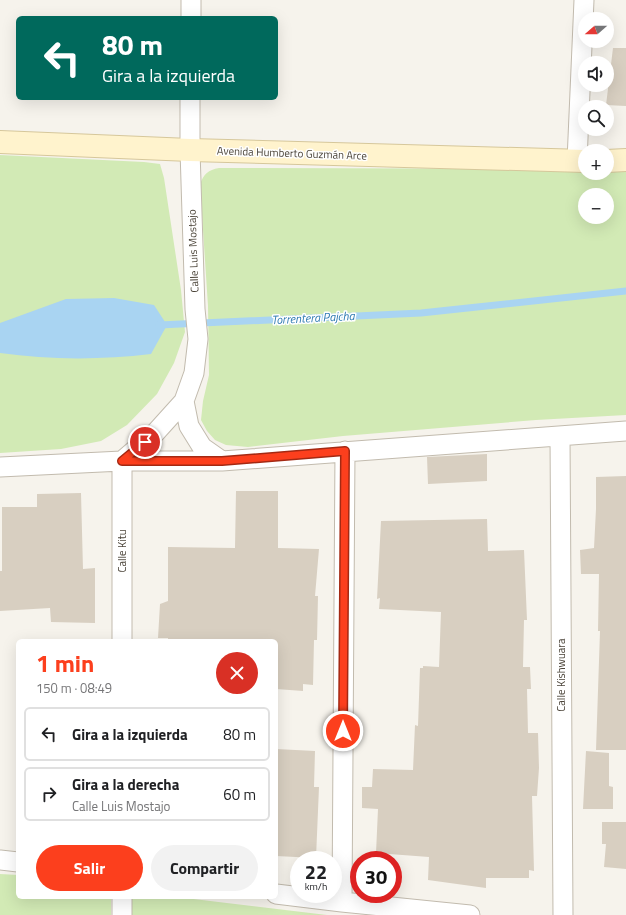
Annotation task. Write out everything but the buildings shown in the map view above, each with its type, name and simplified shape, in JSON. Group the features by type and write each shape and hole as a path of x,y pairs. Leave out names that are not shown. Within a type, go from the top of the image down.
{"main road":[{"name":"Avenida Humberto Guzmán Arce","path":"0,142 190,150 578,161"},
{"path":"614,160 626,160"}],"street":[{"path":"191,0 191,16"},
{"path":"581,144 584,0"},
{"name":"Calle Luis Mostajo","path":"122,461 156,432 184,401 194,373 198,339 195,309 190,100"},
{"name":"Calle Luis Mostajo","path":"184,401 188,426 202,446 222,461"},
{"path":"0,467 122,461 222,461 626,431"},
{"name":"Calle Kishwuara","path":"560,436 563,915"},
{"path":"345,451 342,902 470,915"},
{"name":"Calle Kitu","path":"122,461 122,639"},
{"path":"0,860 16,862"},
{"path":"278,894 290,896"},
{"path":"122,899 122,915"}],"green space":[{"path":"0,155 160,164 164,178 181,290 185,332 174,363 157,394 127,425 101,441 61,449 0,453"},
{"path":"219,168 578,169 578,180 614,180 614,169 626,169 626,415 536,420 343,436 248,447 226,445 215,440 207,431 201,420 203,401 209,375 208,306 200,184 209,171"},
{"path":"0,874 16,875 16,899 111,899 111,915 0,915"},
{"path":"130,899 194,899 327,915 128,915"}],"water":[{"path":"114,298 154,305 167,325 151,354 113,357 56,358 0,353 0,323 66,299"}],"waterway":[{"name":"Torrentera Pajcha","path":"159,325 421,313 626,291"}],"route":[{"path":"145,442 122,461 222,461 345,451 343,731"}]}
